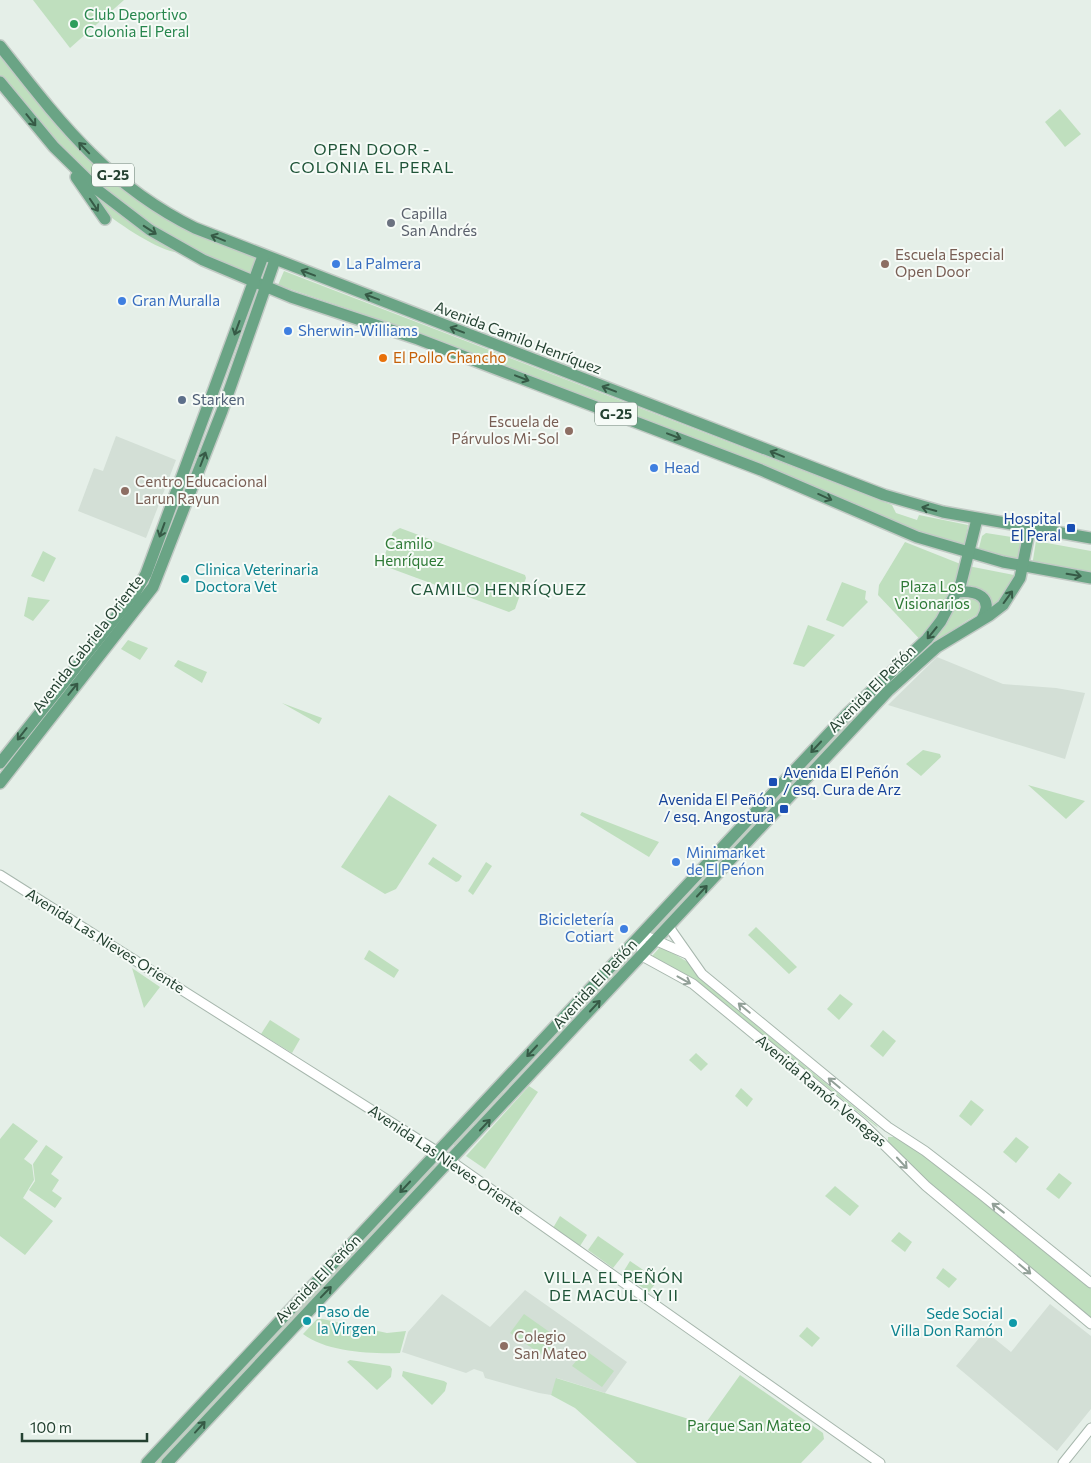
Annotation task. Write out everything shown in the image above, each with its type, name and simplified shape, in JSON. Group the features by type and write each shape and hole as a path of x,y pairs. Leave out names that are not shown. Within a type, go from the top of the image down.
{"main road":[{"name":"Avenida Camilo Henríquez","path":"0,46 69,132 118,180 146,201 179,220 263,256 863,488 923,507 977,519 1091,538"},
{"name":"G-25","path":"0,82 66,160 116,206 150,230 191,254 266,287 445,349 782,478 900,530 969,554 1091,578"},
{"path":"66,160 105,219"},
{"name":"Avenida Gabriela Oriente","path":"0,763 135,593 146,574 263,256"},
{"name":"Avenida Gabriela Oriente","path":"0,783 153,587 219,418 275,260"},
{"name":"Avenida El Peñón","path":"147,1463 848,712 927,639 944,616 957,592 969,554 977,519"},
{"name":"Avenida El Peñón","path":"167,1463 452,1161 902,677 937,646 997,610 1008,599 1020,578 1030,528"},
{"path":"957,592 976,592 982,596 986,606 982,619"},
{"path":"238,1366 248,1375"}],"street":[{"name":"Avenida Las Nieves Oriente","path":"0,875 452,1161 880,1463"},
{"name":"Avenida Ramón Venegas","path":"669,927 702,974 877,1118 975,1190 1091,1283"},
{"name":"Avenida Ramón Venegas","path":"641,934 687,954"},
{"path":"641,934 642,956"},
{"name":"Avenida Ramón Venegas","path":"642,956 693,984 847,1110 870,1129 926,1186 1091,1324"},
{"path":"1063,1463 1091,1428"}],"shaded area":[{"name":"Centro Educacional Larun Rayun","path":"116,436 176,460 146,538 78,511 94,468 103,471"},
{"path":"937,657 1003,684 1056,688 1085,693 1065,759 888,705"},
{"name":"Colegio San Mateo","path":"525,1290 627,1362 605,1393 557,1378 551,1395 539,1393 485,1378 483,1372 474,1369 466,1373 402,1352 408,1332 442,1294 490,1327"},
{"path":"1050,1304 1091,1336 1091,1409 1057,1451 956,1366 985,1331 1011,1352"}],"green space":[{"name":"Club Deportivo Colonia El Peral","path":"33,0 124,0 70,48"},
{"path":"0,54 72,142 104,174 136,199 169,218 256,258 250,274 165,233 118,201 64,150 0,75"},
{"path":"1060,109 1081,134 1065,147 1045,122"},
{"path":"94,191 178,252 152,243 112,218 102,210 93,198"},
{"path":"284,271 892,505 896,513 917,520 919,515 968,525 964,549 907,528 431,337 278,285"},
{"name":"Camilo Henríquez","path":"400,528 525,575 526,578 515,609 509,612 387,567 383,560 393,532"},
{"path":"986,533 1018,538 1024,542 1020,561 983,554 979,548 982,536"},
{"path":"1036,541 1091,551 1091,576 1032,566"},
{"name":"Plaza Los Visionarios","path":"905,542 963,565 1014,575 1011,584 999,602 961,624 928,648 878,595 879,585"},
{"path":"43,551 56,558 44,582 31,576"},
{"path":"842,582 866,591 865,599 868,602 843,627 826,620"},
{"path":"28,597 50,600 33,621 24,616"},
{"path":"808,625 835,635 804,667 793,664"},
{"path":"128,640 148,648 140,660 121,649"},
{"path":"178,660 207,672 202,683 174,666"},
{"path":"902,672 579,1015 575,1011 873,692"},
{"path":"282,703 322,718 319,724"},
{"path":"923,750 940,754 941,757 921,776 906,764"},
{"path":"1028,785 1085,801 1066,819"},
{"path":"389,795 437,825 396,889 385,894 341,867"},
{"path":"582,812 659,842 649,857 580,815"},
{"path":"433,857 462,876 459,881 456,882 428,864"},
{"path":"486,862 492,866 473,895 468,891"},
{"path":"756,927 797,967 789,974 748,935"},
{"path":"661,946 691,964 704,982 878,1128 700,985 652,956"},
{"path":"369,950 399,970 394,978 364,959"},
{"path":"132,968 160,987 144,1008"},
{"path":"840,994 853,1004 839,1020 827,1009"},
{"path":"270,1020 300,1039 292,1053 261,1034"},
{"path":"563,1025 569,1029 563,1035 558,1034 550,1042 552,1045 550,1047 548,1045 543,1050 545,1053 542,1056 539,1054 503,1093 506,1096 502,1101 498,1098 479,1119 481,1122 477,1126 474,1124 465,1134 468,1138 458,1148 453,1144"},
{"path":"883,1030 896,1041 883,1057 870,1046"},
{"path":"696,1053 708,1064 701,1071 689,1060"},
{"path":"529,1086 538,1092 485,1169 466,1156"},
{"path":"741,1088 753,1099 747,1107 735,1096"},
{"path":"971,1100 984,1110 971,1126 959,1116"},
{"path":"13,1123 38,1141 24,1159 32,1165 34,1180 23,1198 53,1221 25,1255 0,1236 0,1139"},
{"path":"888,1137 895,1137 937,1162 1091,1289 1091,1319 924,1181 888,1144"},
{"path":"1016,1137 1029,1147 1016,1163 1003,1152"},
{"path":"46,1145 63,1157 51,1174 59,1180 52,1191 62,1198 55,1208 29,1190 35,1181 33,1164"},
{"path":"433,1165 438,1169 161,1463 151,1463"},
{"path":"1059,1173 1072,1183 1059,1199 1046,1189"},
{"path":"835,1186 859,1206 850,1216 825,1196"},
{"path":"560,1216 587,1235 580,1246 553,1228"},
{"path":"899,1232 912,1242 905,1252 891,1241"},
{"path":"598,1236 624,1254 613,1268 588,1250"},
{"path":"630,1261 658,1280 649,1292 622,1274"},
{"path":"943,1268 957,1279 949,1288 936,1278"},
{"path":"524,1314 558,1338 545,1357 510,1333"},
{"path":"318,1318 387,1333 406,1331 400,1353 350,1351 324,1345 303,1334"},
{"path":"807,1327 820,1338 812,1347 799,1336"},
{"path":"585,1350 614,1371 602,1387 572,1366"},
{"path":"350,1360 390,1366 392,1369 391,1377 377,1390 347,1362"},
{"path":"403,1371 444,1381 447,1383 445,1391 432,1405 402,1376"},
{"name":"Parque San Mateo","path":"740,1375 823,1433 824,1439 801,1463 637,1463 575,1408 551,1395 556,1378 705,1424"}],"place":[{"name":"Club Deportivo Colonia El Peral","path":"74,24"},
{"name":"Capilla San Andrés","path":"391,223"},
{"name":"La Palmera","path":"336,264"},
{"name":"Escuela Especial Open Door","path":"885,264"},
{"name":"Gran Muralla","path":"122,301"},
{"name":"Sherwin-Williams","path":"288,331"},
{"name":"El Pollo Chancho","path":"383,358"},
{"name":"Starken","path":"182,400"},
{"name":"Escuela de Párvulos Mi-Sol","path":"569,431"},
{"name":"Head","path":"654,468"},
{"name":"Centro Educacional Larun Rayun","path":"125,491"},
{"name":"Hospital El Peral","path":"1071,528"},
{"name":"Clinica Veterinaria Doctora Vet","path":"185,579"},
{"name":"Avenida El Peñón / esq. Cura de Arz","path":"773,782"},
{"name":"Avenida El Peñón / esq. Angostura","path":"784,809"},
{"name":"Minimarket de El Peńon","path":"676,862"},
{"name":"Bicicletería Cotiart","path":"624,929"},
{"name":"Paso de la Virgen","path":"307,1321"},
{"name":"Sede Social Villa Don Ramón","path":"1013,1323"},
{"name":"Colegio San Mateo","path":"504,1346"}],"district":[{"name":"OPEN DOOR - COLONIA EL PERAL","path":"372,158"},
{"name":"CAMILO HENRÍQUEZ","path":"499,589"},
{"name":"VILLA EL PEÑÓN DE MACUL I Y II","path":"614,1286"}]}
